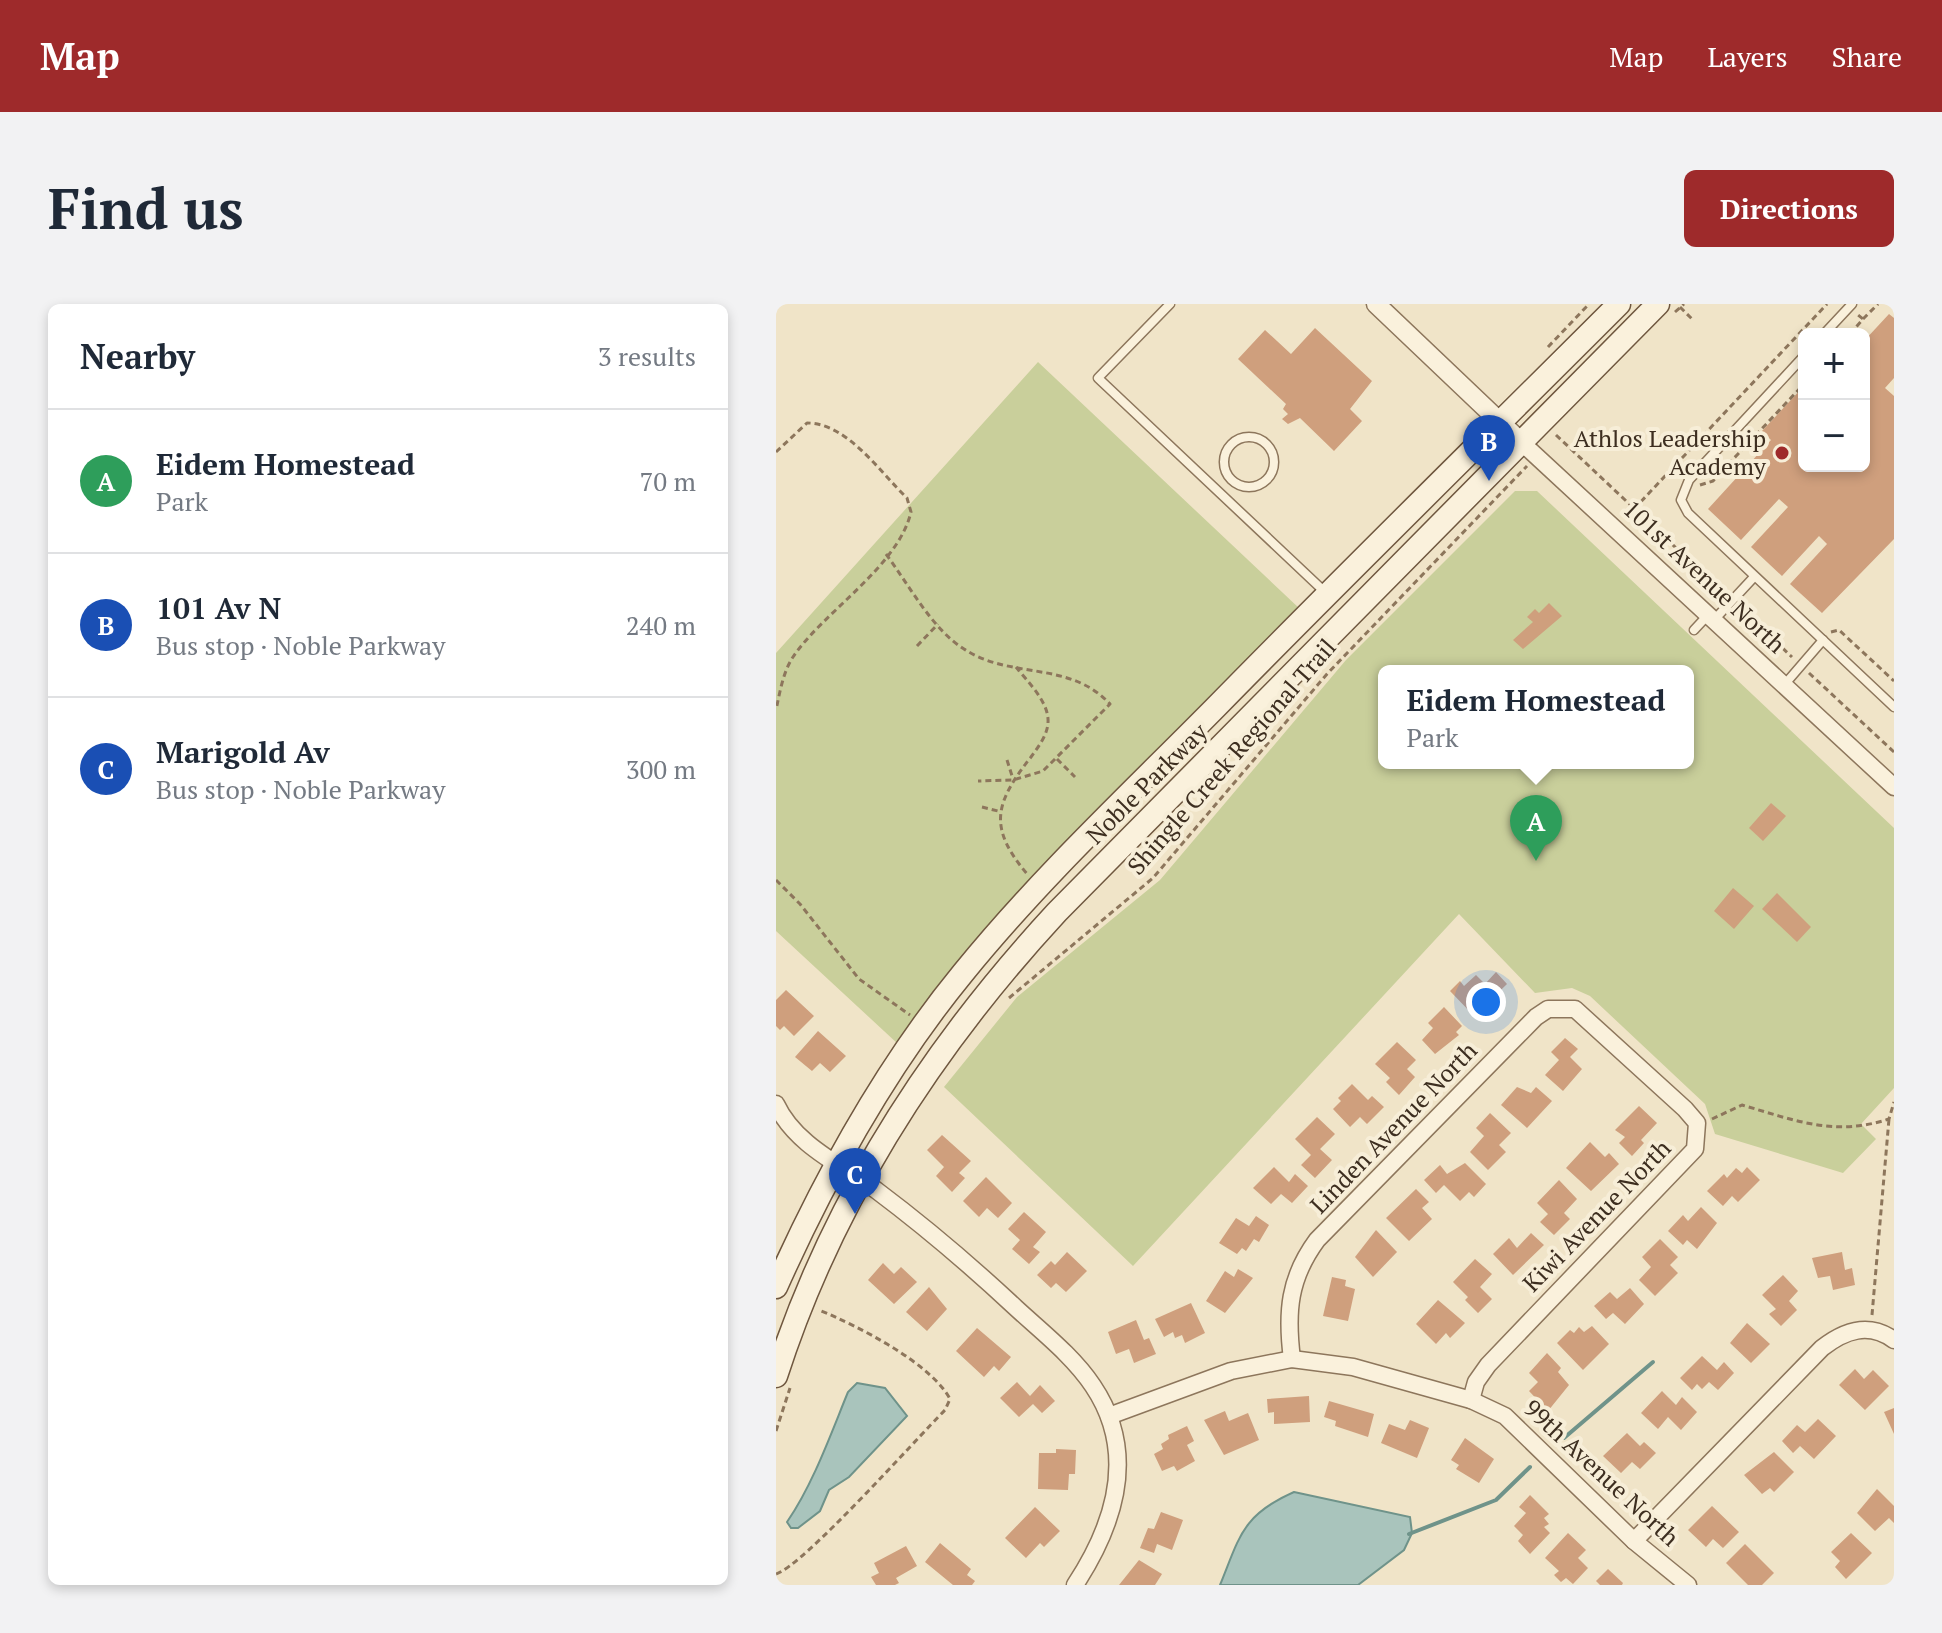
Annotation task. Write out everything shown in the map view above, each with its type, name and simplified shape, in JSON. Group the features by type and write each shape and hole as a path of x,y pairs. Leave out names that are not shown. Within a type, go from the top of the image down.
{"main road":[{"name":"Noble Parkway","path":"776,1287 836,1162 906,1051 993,937 1327,594 1619,304"},
{"name":"Noble Parkway","path":"776,1376 804,1299 862,1180 915,1091 974,1008 1024,948 1520,441 1669,306"}],"street":[{"name":"101st Avenue North","path":"1376,304 1894,787"},
{"name":"Linden Avenue North","path":"1292,1359 1290,1293 1306,1256 1536,1017 1548,1009 1575,1009 1640,1066 1697,1123"},
{"path":"776,1104 794,1133 941,1238 1049,1339 1092,1385 1109,1416 1118,1475 1114,1505 1105,1535 1075,1585"},
{"name":"Kiwi Avenue North","path":"1471,1400 1476,1382 1488,1365 1686,1161 1695,1149 1697,1123"},
{"path":"1634,1541 1836,1337 1869,1328 1894,1340"},
{"name":"99th Avenue North","path":"1109,1416 1231,1371 1292,1359 1353,1367 1471,1400 1505,1416 1634,1541 1688,1585"}],"lane":[{"path":"1170,304 1098,378 1327,594"},
{"path":"1830,328 1852,304"},
{"path":"1798,362 1682,491 1683,507 1894,707"},
{"path":"1252,436 1267,443 1275,465 1267,480 1244,487 1230,478 1224,465 1230,445 1252,436"},
{"path":"1218,491 1230,478"},
{"path":"1694,630 1754,577"},
{"path":"1785,684 1823,640"}],"path":[{"path":"1634,509 1827,304"},
{"path":"1863,319 1878,304"},
{"path":"1669,306 1693,320"},
{"path":"1694,489 1713,481 1798,390"},
{"path":"776,452 781,444 807,423 823,423 839,431 907,498 911,512 886,554 847,603 791,660 776,710"},
{"path":"776,441 781,444"},
{"path":"1694,446 1721,472"},
{"name":"Shingle Creek Regional Trail","path":"1004,1002 1153,878 1327,674 1517,476"},
{"path":"886,554 938,624 963,649 1016,667 1078,679 1097,689 1110,704 1043,771 1013,780 978,781"},
{"path":"917,646 938,624"},
{"path":"1824,628 1839,630 1894,681"},
{"path":"1016,667 1046,708 1049,721 1037,750 1013,780 1000,811 999,824 1006,845 1028,875"},
{"path":"1057,759 1075,777"},
{"path":"1007,760 1013,770 1013,780"},
{"path":"982,807 1000,811"},
{"path":"776,880 800,904 851,971 910,1016"},
{"path":"1869,1328 1889,1119 1894,1102"},
{"path":"1697,1123 1728,1114 1742,1105 1822,1128 1866,1127 1889,1119"},
{"path":"776,1574 785,1571 801,1557 945,1410 950,1399 924,1372 882,1341 819,1310"}],"green space":[{"path":"1038,362 1300,609 998,916 898,1044 776,931 776,653"},
{"path":"1515,491 1537,491 1894,828 1894,1088 1861,1124 1876,1139 1843,1173 1715,1134 1705,1104 1590,996 1572,988 1535,993 1459,914 1133,1266 944,1087 1017,997 1160,880 1346,660"}],"water":[{"path":"857,1383 885,1388 907,1416 849,1477 829,1490 820,1511 798,1528 791,1528 787,1522 813,1476 848,1392"},
{"path":"1294,1492 1410,1517 1412,1533 1404,1550 1358,1585 1220,1585 1245,1529 1263,1509"}],"building":[{"name":"Athlos Leadership Academy","path":"1889,314 1894,318 1894,378 1885,388 1894,396 1894,539 1822,613 1790,584 1827,544 1819,536 1782,576 1751,547 1788,507 1779,499 1741,540 1708,509 1771,440 1762,431 1798,392 1798,472 1870,472 1870,335"},
{"path":"1315,328 1372,381 1350,409 1362,421 1334,451 1300,418 1288,424 1282,419 1288,414 1283,409 1286,404 1238,359 1265,330 1291,354"},
{"path":"1549,603 1562,616 1523,649 1513,640 1533,622 1527,617 1535,609 1539,613"},
{"path":"1771,803 1786,816 1763,841 1749,828"},
{"path":"1733,888 1754,906 1734,929 1714,911"},
{"path":"1777,893 1811,927 1797,942 1762,909"},
{"path":"1496,972 1507,984 1474,1016 1450,991 1460,981 1464,986 1476,975 1485,984"},
{"path":"786,990 814,1016 794,1036 784,1026 780,1030 776,1026 776,1000"},
{"path":"1444,1007 1462,1026 1456,1032 1459,1035 1435,1054 1422,1040 1433,1028 1428,1023"},
{"path":"818,1031 846,1056 830,1072 820,1063 812,1071 795,1057"},
{"path":"1565,1038 1578,1049 1570,1057 1582,1069 1563,1091 1545,1075 1559,1060 1551,1052"},
{"path":"1397,1042 1416,1060 1407,1069 1415,1077 1399,1095 1386,1082 1390,1078 1375,1064"},
{"path":"1352,1084 1368,1100 1372,1096 1384,1107 1367,1124 1360,1117 1350,1127 1333,1109 1341,1101 1338,1098"},
{"path":"1517,1087 1531,1093 1536,1087 1552,1101 1527,1128 1501,1105"},
{"path":"1639,1106 1657,1123 1641,1140 1644,1143 1632,1156 1619,1143 1625,1137 1615,1130"},
{"path":"1490,1113 1511,1133 1499,1145 1506,1152 1488,1170 1470,1152 1484,1136 1476,1128"},
{"path":"1317,1117 1335,1134 1320,1149 1332,1160 1315,1178 1301,1165 1311,1155 1295,1139"},
{"path":"942,1135 971,1161 959,1173 965,1178 952,1192 936,1176 944,1167 927,1150"},
{"path":"1590,1142 1605,1157 1609,1153 1619,1164 1591,1191 1566,1168"},
{"path":"1465,1163 1486,1184 1474,1197 1469,1192 1460,1201 1444,1185 1436,1193 1424,1180 1440,1165 1447,1174"},
{"path":"1274,1167 1289,1182 1295,1174 1308,1186 1292,1203 1281,1194 1271,1204 1253,1188"},
{"path":"1747,1167 1760,1180 1738,1202 1732,1196 1723,1206 1707,1191 1724,1174 1727,1178 1736,1168 1742,1173"},
{"path":"986,1177 1012,1203 998,1218 987,1208 979,1217 963,1201"},
{"path":"1559,1180 1577,1199 1564,1213 1570,1219 1554,1235 1540,1222 1548,1214 1537,1203"},
{"path":"1416,1189 1429,1202 1422,1208 1432,1219 1409,1241 1386,1218"},
{"path":"1701,1207 1717,1223 1697,1249 1687,1240 1683,1245 1668,1231 1683,1215 1688,1221"},
{"path":"1024,1212 1046,1232 1033,1247 1040,1252 1029,1264 1012,1249 1020,1240 1008,1229"},
{"path":"1256,1216 1269,1225 1259,1242 1254,1239 1246,1251 1242,1248 1237,1254 1219,1243 1236,1218 1249,1226"},
{"path":"1376,1230 1397,1252 1373,1277 1355,1257"},
{"path":"1531,1233 1544,1245 1513,1275 1493,1254 1509,1238 1517,1248"},
{"path":"1660,1239 1678,1257 1670,1265 1678,1273 1655,1296 1639,1280 1651,1267 1642,1257"},
{"path":"1067,1252 1087,1271 1066,1292 1056,1283 1051,1288 1037,1275 1051,1261 1055,1265"},
{"path":"1842,1252 1845,1270 1852,1268 1855,1285 1833,1290 1830,1276 1818,1278 1812,1258"},
{"path":"1475,1259 1492,1274 1480,1287 1492,1299 1478,1313 1453,1282"},
{"path":"883,1263 894,1274 901,1267 917,1282 894,1304 868,1280"},
{"path":"1238,1269 1253,1278 1225,1313 1206,1301 1225,1271 1234,1277"},
{"path":"1783,1275 1798,1291 1789,1301 1797,1310 1781,1326 1769,1314 1776,1309 1762,1295"},
{"path":"1332,1277 1346,1280 1345,1286 1355,1289 1348,1321 1323,1316"},
{"path":"929,1287 947,1309 927,1331 906,1312"},
{"path":"1630,1288 1644,1304 1625,1324 1613,1313 1606,1319 1594,1306 1610,1292 1617,1299"},
{"path":"1438,1300 1465,1323 1450,1338 1446,1333 1436,1344 1416,1324"},
{"path":"1191,1303 1205,1333 1185,1343 1182,1335 1175,1338 1173,1332 1164,1337 1155,1319"},
{"path":"1136,1320 1144,1340 1149,1338 1156,1354 1134,1363 1129,1349 1116,1354 1108,1332"},
{"path":"1747,1323 1770,1344 1751,1363 1730,1343"},
{"path":"1592,1326 1609,1344 1583,1370 1557,1343 1570,1330 1574,1333 1579,1327 1584,1332"},
{"path":"977,1328 1011,1357 999,1371 994,1366 984,1377 956,1351"},
{"path":"1547,1353 1561,1368 1558,1372 1569,1385 1548,1411 1529,1391 1538,1382 1529,1373"},
{"path":"1702,1356 1717,1370 1724,1362 1734,1373 1718,1390 1709,1382 1702,1389 1697,1384 1692,1390 1680,1378"},
{"path":"1855,1369 1864,1379 1873,1370 1889,1386 1865,1410 1839,1385"},
{"path":"1017,1382 1030,1396 1040,1385 1055,1401 1042,1413 1033,1404 1019,1417 1000,1398"},
{"path":"1662,1391 1676,1405 1682,1397 1697,1412 1681,1430 1668,1417 1658,1429 1641,1413"},
{"path":"1309,1396 1310,1422 1274,1424 1274,1412 1268,1413 1267,1399"},
{"path":"1329,1401 1374,1414 1368,1437 1335,1426 1336,1421 1324,1417"},
{"path":"1894,1408 1894,1434 1884,1412"},
{"path":"1225,1411 1229,1421 1248,1413 1259,1440 1224,1455 1204,1420"},
{"path":"1818,1419 1836,1436 1814,1459 1800,1446 1793,1453 1782,1441 1797,1425 1805,1432"},
{"path":"1410,1420 1429,1428 1417,1458 1381,1443 1389,1424 1405,1430"},
{"path":"1187,1426 1194,1441 1187,1445 1195,1461 1177,1471 1174,1466 1162,1471 1154,1454 1163,1449 1161,1444 1169,1439 1168,1435"},
{"path":"1627,1433 1640,1446 1644,1442 1656,1453 1640,1469 1632,1462 1621,1473 1603,1456"},
{"path":"1465,1438 1494,1459 1479,1483 1456,1469 1459,1465 1451,1460"},
{"path":"1056,1449 1076,1450 1075,1474 1069,1474 1068,1490 1038,1489 1039,1453 1056,1453"},
{"path":"1774,1452 1794,1472 1774,1492 1770,1488 1762,1494 1744,1475"},
{"path":"1877,1489 1894,1506 1894,1523 1889,1518 1875,1531 1857,1513"},
{"path":"1530,1495 1549,1514 1544,1518 1549,1524 1544,1527 1550,1533 1530,1554 1518,1541 1523,1535 1514,1526 1526,1513 1519,1507"},
{"path":"1712,1506 1739,1532 1723,1548 1713,1539 1706,1547 1688,1530"},
{"path":"1035,1507 1060,1531 1044,1547 1040,1543 1026,1558 1005,1538"},
{"path":"1161,1512 1183,1520 1172,1550 1157,1544 1154,1553 1140,1548 1148,1528 1154,1529"},
{"path":"1568,1533 1586,1550 1578,1558 1588,1568 1573,1584 1566,1578 1561,1582 1554,1575 1559,1571 1545,1558"},
{"path":"1851,1533 1872,1553 1846,1579 1835,1567 1840,1561 1831,1552"},
{"path":"940,1543 971,1569 967,1575 975,1581 972,1585 953,1585 925,1562"},
{"path":"1745,1544 1774,1573 1762,1585 1748,1585 1726,1563"},
{"path":"906,1546 917,1566 896,1578 899,1583 895,1585 876,1585 871,1577 879,1573 874,1563"},
{"path":"1139,1560 1162,1574 1155,1585 1119,1585"},
{"path":"1608,1569 1622,1585 1600,1585 1596,1581"}],"waterway":[{"path":"1564,1438 1653,1362"},
{"path":"1409,1534 1496,1500 1530,1467"}],"place":[{"name":"Athlos Leadership Academy","path":"1782,453"},
{"name":"101 Av N","path":"1489,481"},
{"name":"Eidem Homestead","path":"1536,861"},
{"name":"Marigold Av","path":"855,1214"}]}
